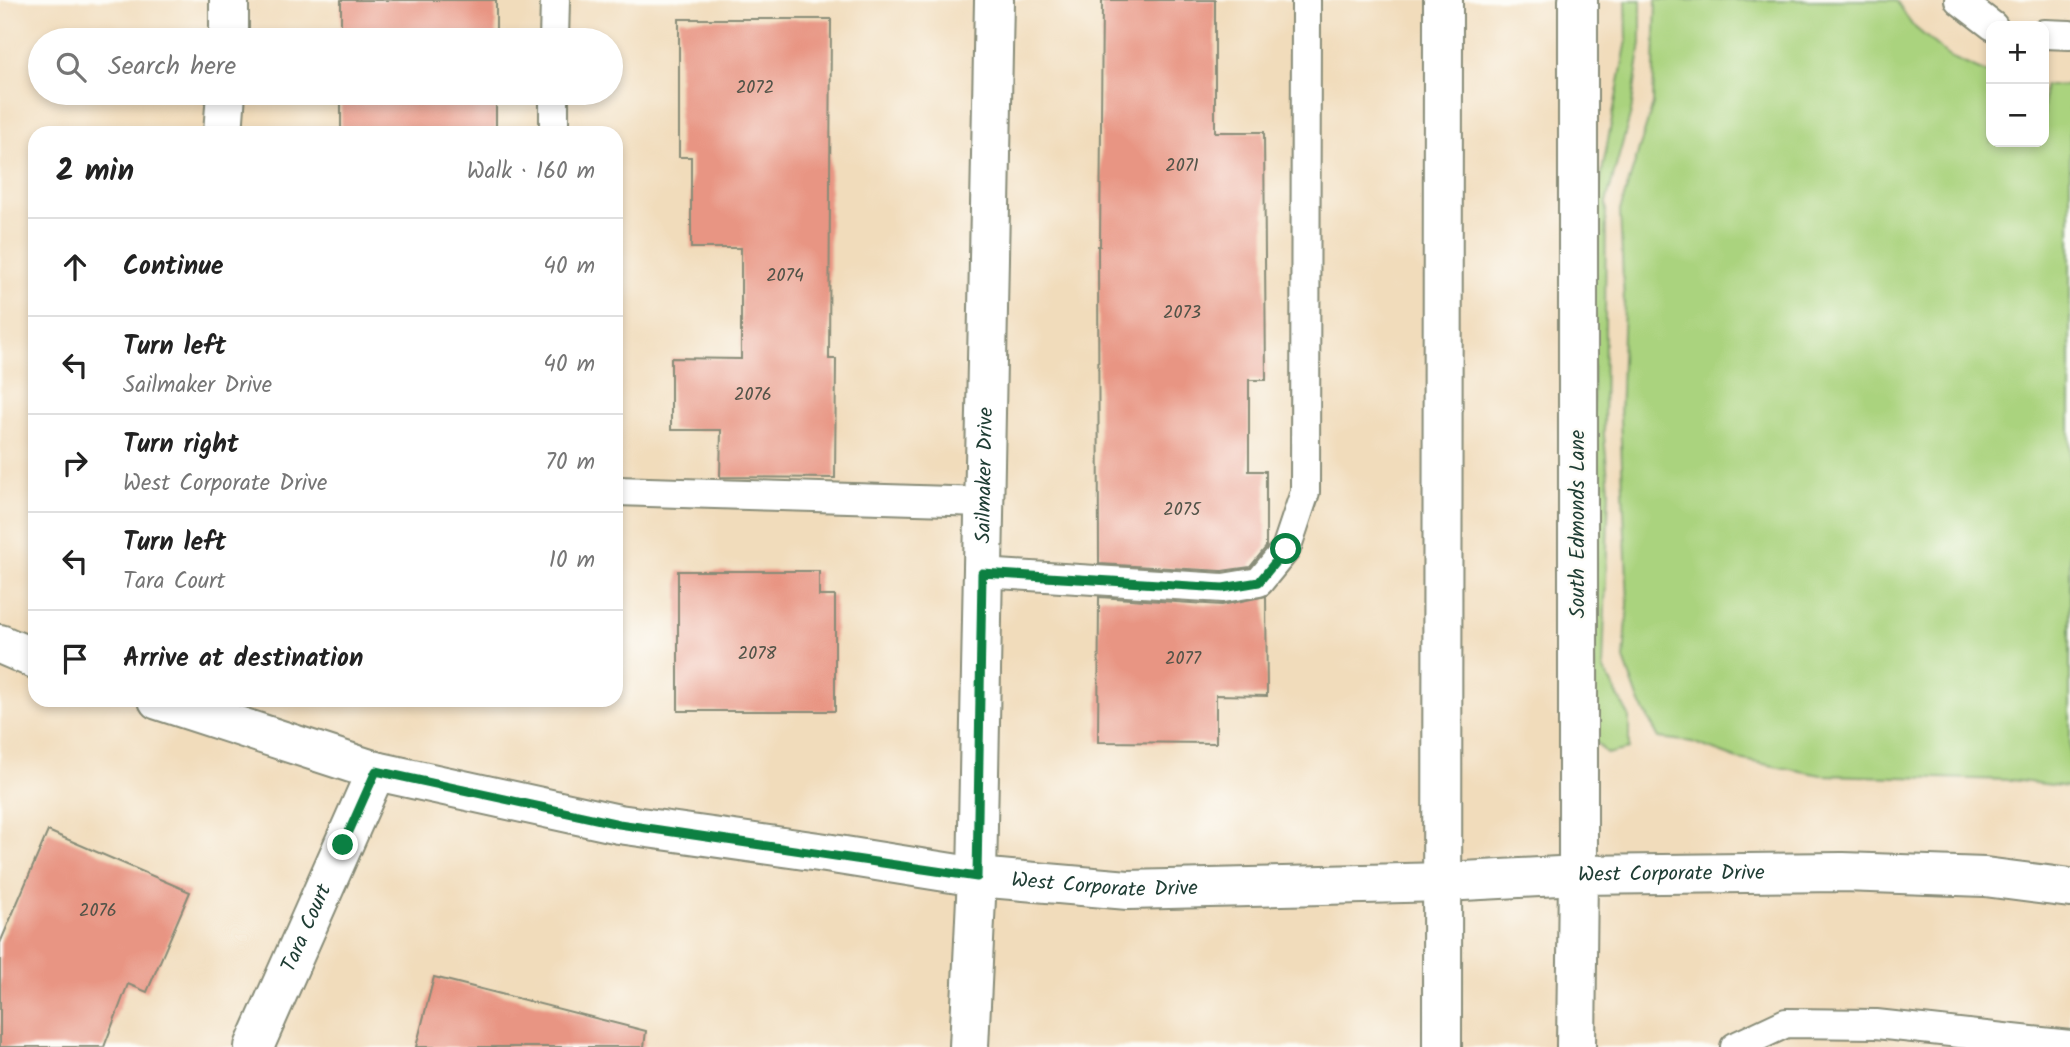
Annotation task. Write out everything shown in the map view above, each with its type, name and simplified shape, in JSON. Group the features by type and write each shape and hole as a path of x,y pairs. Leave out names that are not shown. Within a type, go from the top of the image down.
{"street":[{"path":"229,0 229,28"},
{"name":"Sailmaker Drive","path":"970,1040 977,877 994,0"},
{"path":"1442,1047 1443,0"},
{"name":"South Edmonds Lane","path":"1576,1047 1578,0"},
{"path":"224,126 225,105"},
{"path":"0,644 28,656"},
{"name":"West Corporate Drive","path":"179,707 376,771 619,824 977,877 1128,890 1444,882 1578,875 1843,872 1985,877 2070,888"},
{"name":"Tara Court","path":"254,1047 376,771"}],"lane":[{"path":"554,28 555,0"},
{"path":"982,573 1223,588 1259,582 1286,549 1305,492 1306,0"},
{"path":"1959,0 1986,21"},
{"path":"2049,34 2070,35"},
{"path":"554,105 554,126"},
{"path":"623,491 984,502"},
{"path":"1735,1047 1786,1023 1877,1024 2070,1045"}],"green space":[{"path":"1626,0 1641,0 1641,43 1631,112 1606,203 1604,435 1609,489 1603,668 1629,716 1629,749 1607,754 1595,741 1592,225 1627,40"},
{"path":"1656,0 1896,0 1912,25 1950,57 1986,73 1986,147 2049,147 2049,86 2070,85 2070,787 2011,780 1821,775 1738,759 1692,742 1659,738 1639,701 1624,659 1628,604 1620,419 1624,303 1620,211 1653,104"}],"building":[{"path":"341,0 496,0 496,28 341,28"},
{"path":"1102,0 1215,0 1215,132 1264,132 1266,380 1249,380 1249,471 1266,471 1266,547 1250,567 1222,571 1099,564 1098,246"},
{"path":"679,19 831,19 829,359 836,359 835,478 720,477 721,430 671,430 671,358 741,359 741,248 691,248 691,157 679,157"},
{"path":"341,105 496,105 496,126 341,126"},
{"path":"678,571 819,571 819,596 835,596 835,711 678,711"},
{"path":"1266,596 1267,696 1216,695 1216,743 1098,742 1099,597 1222,605"},
{"path":"48,831 190,892 147,992 128,984 104,1047 0,1047 0,943"},
{"path":"434,977 646,1031 644,1047 416,1047"}],"route":[{"path":"343,845 376,771 619,824 977,877 982,573 1223,588 1259,582 1286,549"}]}
